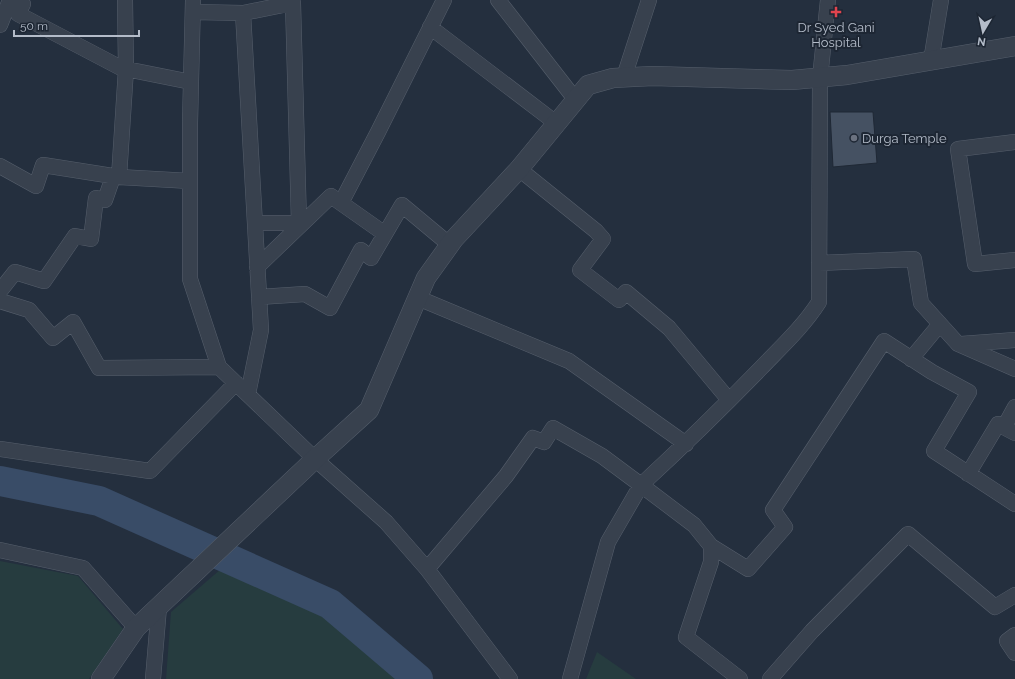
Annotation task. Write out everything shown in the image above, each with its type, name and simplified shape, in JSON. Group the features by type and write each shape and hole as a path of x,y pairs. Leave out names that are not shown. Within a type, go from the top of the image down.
{"street":[{"path":"0,291 15,272 44,281 75,236 91,239 96,198 105,200 116,177 126,69 125,0"},
{"path":"341,203 444,0"},
{"path":"498,0 575,99"},
{"path":"624,77 649,0"},
{"path":"570,679 608,542 641,485 686,444 809,318 819,302 820,78 828,0"},
{"path":"931,60 941,0"},
{"path":"17,1 18,14 121,68 191,82"},
{"path":"0,26 17,1"},
{"path":"255,223 299,223 293,3 243,13 193,6 190,279 219,367 315,459 386,522 427,569 510,679"},
{"path":"243,13 261,330 248,394"},
{"path":"430,27 556,123"},
{"path":"101,679 136,628 369,410 426,278 450,244 519,169 588,85 613,78 653,76 792,80 820,78 847,75 1015,46"},
{"path":"1015,142 958,149 975,264 1015,260"},
{"path":"0,166 36,186 44,165 116,177 190,181"},
{"path":"519,169 603,239 580,270 619,300 626,292 668,328 729,400"},
{"path":"257,268 331,196 385,234"},
{"path":"259,297 305,294 330,308 361,250 371,258 402,205 450,244"},
{"path":"819,263 914,260 921,303 958,344 1015,369"},
{"path":"418,298 569,361 686,444"},
{"path":"0,302 29,310 53,338 73,322 99,368 219,367"},
{"path":"911,359 940,324"},
{"path":"958,344 1015,340"},
{"path":"427,569 506,476 534,438 544,442 553,428 602,456 694,525 711,546 748,569 785,527 772,510 884,341 911,359 969,392 934,452 1015,504"},
{"path":"0,449 150,471 236,383"},
{"path":"968,474 998,424 1010,430 1015,408"},
{"path":"770,679 812,632 908,534 996,607 1015,595"},
{"path":"711,546 712,562 686,637 740,679"},
{"path":"0,550 83,568 136,628"},
{"path":"153,679 159,607"},
{"path":"1015,636 1007,641 1015,653"}],"green space":[{"path":"0,561 78,576 123,629 89,679 0,679"},
{"path":"221,569 319,613 397,679 166,679 171,612"},
{"path":"597,652 636,679 586,679"}],"building":[{"name":"Durga Temple","path":"830,112 873,112 877,163 833,167"}],"waterway":[{"path":"0,481 99,501 330,604 418,679"}],"place":[{"name":"Dr Syed Gani Hospital","path":"836,12"},
{"name":"Durga Temple","path":"854,138"}]}
